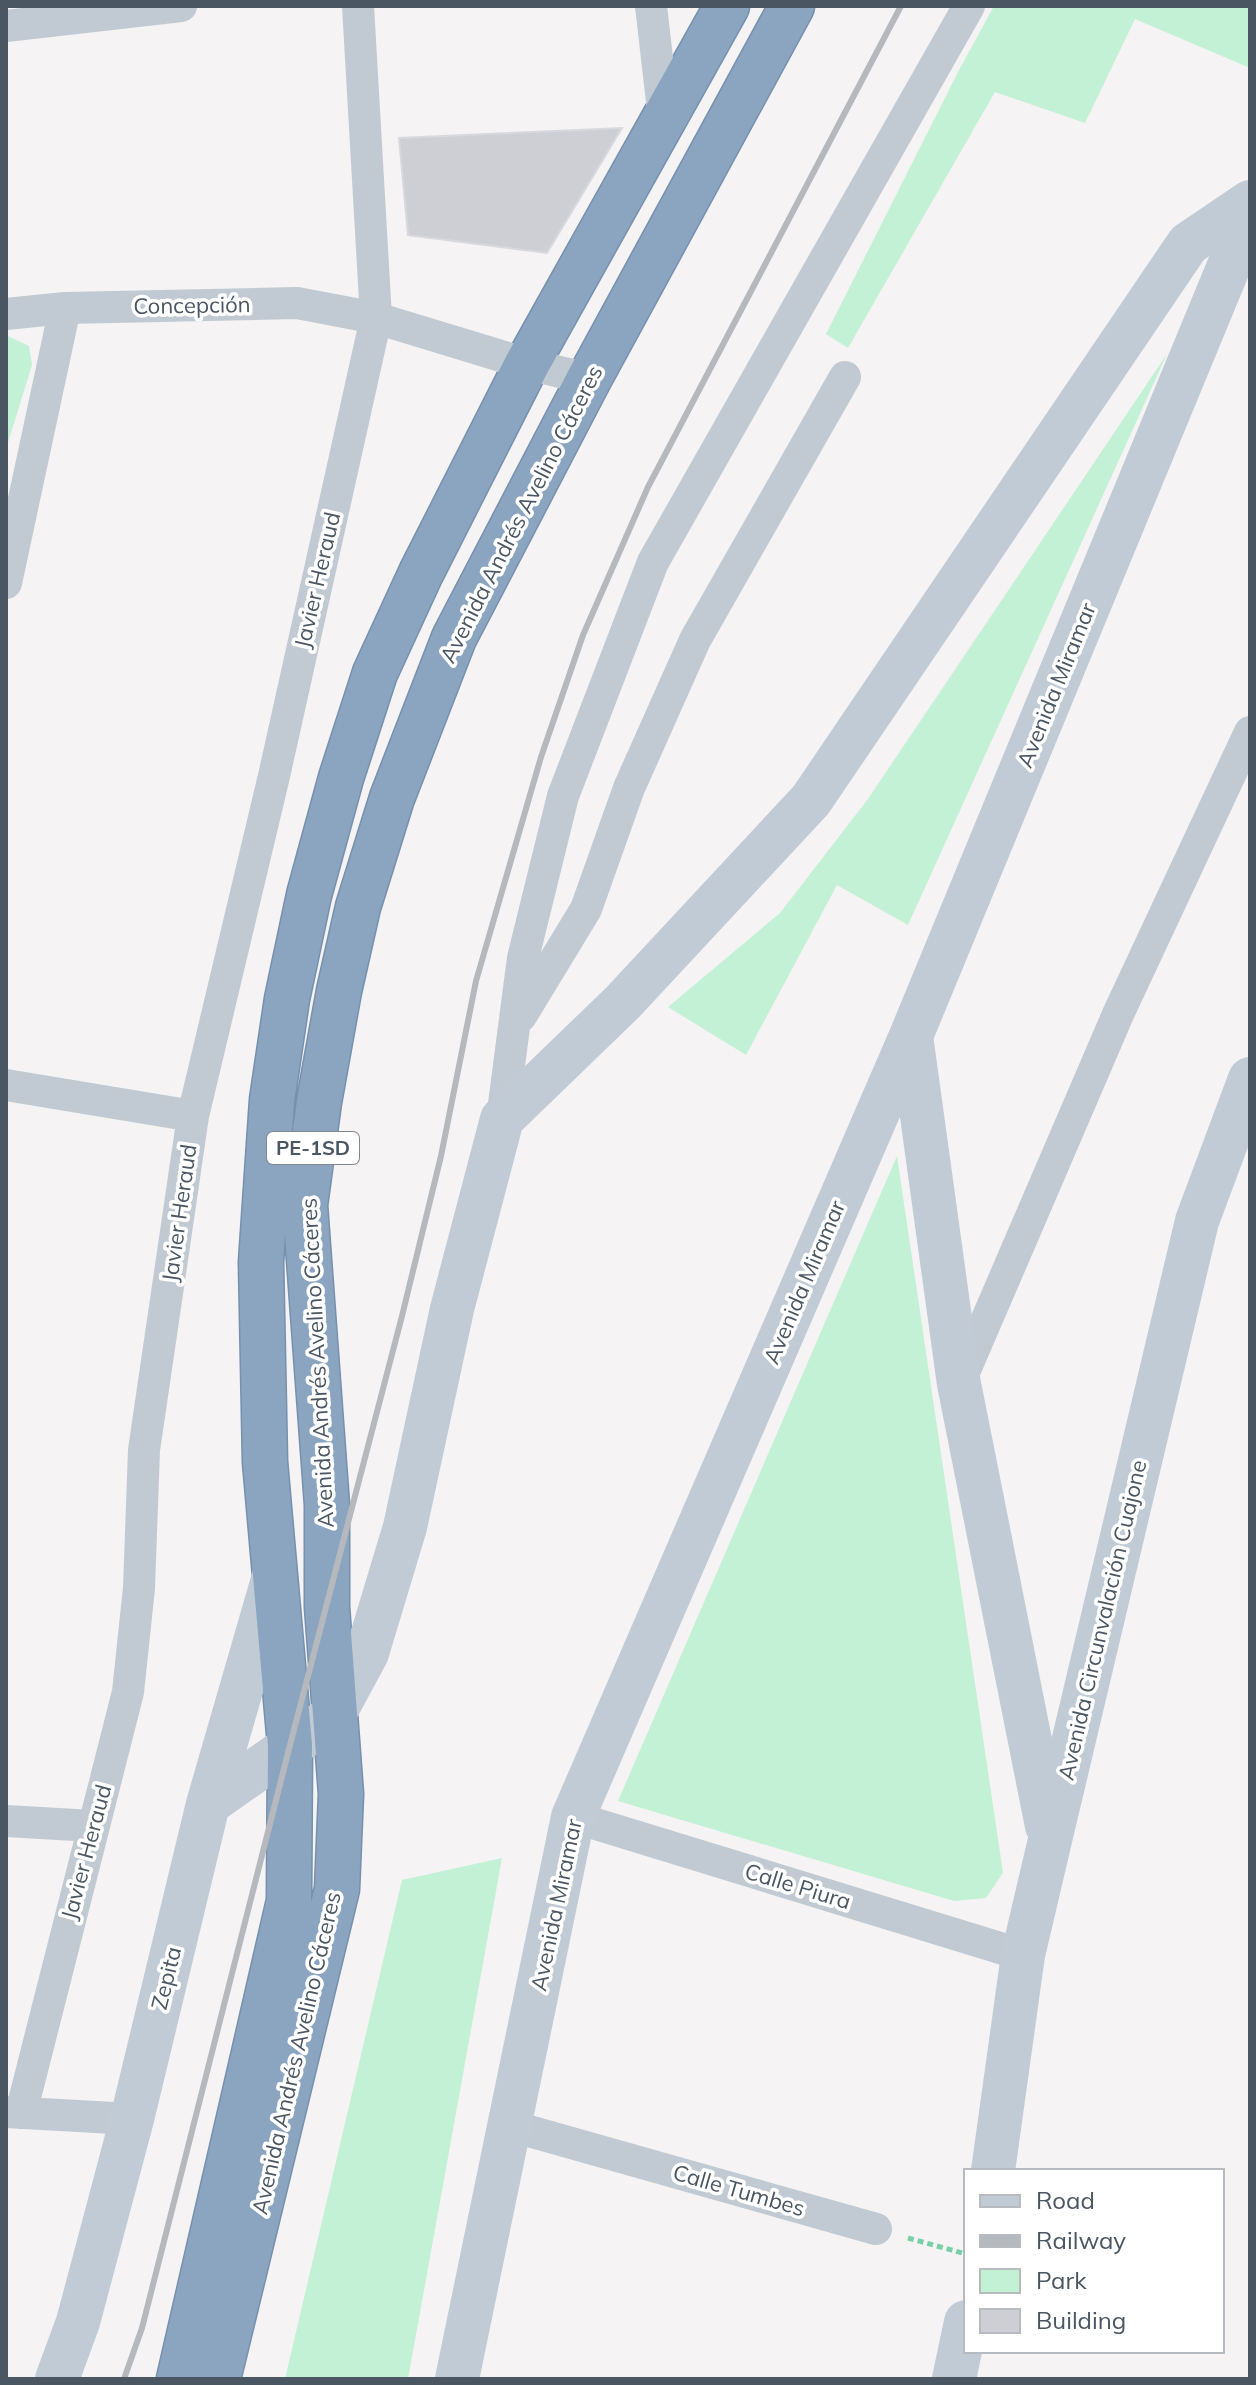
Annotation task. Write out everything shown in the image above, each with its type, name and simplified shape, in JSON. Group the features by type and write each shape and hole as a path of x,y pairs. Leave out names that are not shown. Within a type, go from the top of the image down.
{"highway":[{"name":"Avenida Andrés Avelino Cáceres","path":"179,2379 289,1901 290,1745 265,1462 261,1262 272,1100 287,999 309,895 341,778 375,673 465,483 527,364 727,6"},
{"name":"Avenida Andrés Avelino Cáceres","path":"218,2379 337,1889 341,1794 327,1607 327,1505 305,1205 319,1102 358,907 392,798 454,638 589,379 792,6"}],"main road":[{"path":"208,1804 333,1716 367,1653 405,1527 452,1309 502,1119 623,1002 811,800 1188,244 1250,202"},
{"name":"Avenida Miramar","path":"457,2379 573,1817 911,1036 1250,215"},
{"path":"911,1036 959,1384 1050,1840"},
{"name":"Avenida Circunvalación Cuajone","path":"993,2169 1023,1955 1050,1840 1197,1221 1250,1079"},
{"name":"Zepita","path":"57,2379 78,2322 132,2119 208,1804 274,1576"},
{"path":"954,2379 964,2332"}],"street":[{"path":"6,26 181,6"},
{"name":"Javier Heraud","path":"13,2112 128,1692 139,1588 144,1450 193,1116 274,776 376,318 358,6"},
{"path":"651,6 664,119"},
{"path":"502,1119 523,958 563,796 653,562 969,6"},
{"name":"Concepción","path":"6,314 65,308 297,303 376,318 527,364 589,379"},
{"path":"6,583 65,308"},
{"path":"515,1026 586,909 629,788 695,640 845,377"},
{"path":"959,1384 1119,1012 1250,732"},
{"path":"6,1085 193,1116"},
{"name":"Calle Piura","path":"573,1817 1023,1955"},
{"path":"6,1821 93,1826"},
{"path":"13,2112 132,2119"},
{"name":"Calle Tumbes","path":"511,2126 876,2229"}],"path":[{"path":"876,2229 964,2253"}],"green space":[{"path":"994,6 1250,6 1250,68 1135,19 1085,123 995,92 848,348 826,334"},
{"path":"6,335 29,346 32,365 6,449"},
{"path":"1167,354 908,925 837,885 746,1055 668,1007 780,913 868,799"},
{"path":"897,1156 1003,1873 986,1898 954,1901 618,1801"},
{"path":"502,1858 408,2379 285,2379 402,1880"}],"building":[{"path":"622,128 547,253 408,235 399,138"}],"railway":[{"path":"124,2379 142,2328 402,1316 441,1156 476,981 541,757 583,635 648,487 901,6"}]}
